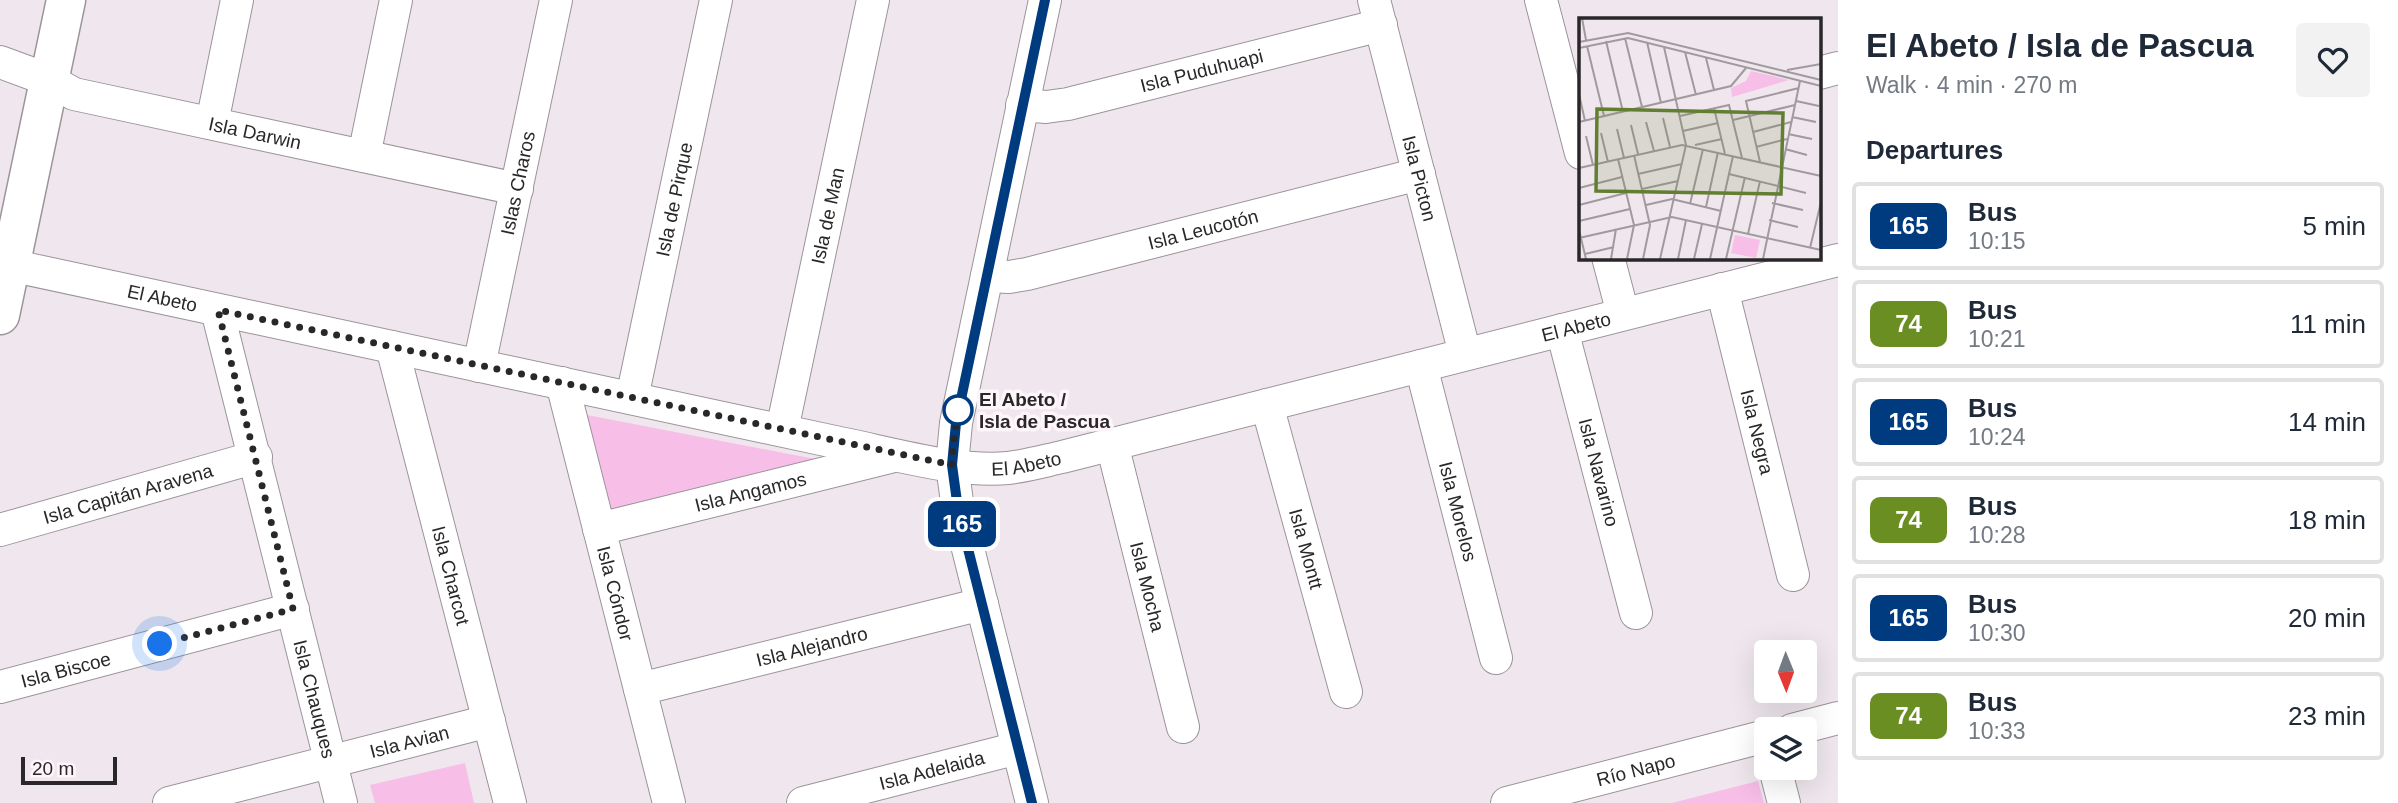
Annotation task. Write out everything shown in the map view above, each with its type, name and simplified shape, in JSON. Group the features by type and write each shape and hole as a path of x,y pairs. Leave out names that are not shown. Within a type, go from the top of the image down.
{"street":[{"path":"0,314 5,264 66,0"},
{"path":"212,123 237,0"},
{"path":"364,156 396,0"},
{"name":"Islas Charos","path":"480,366 556,0"},
{"name":"Isla de Pirque","path":"632,398 716,0"},
{"name":"Isla de Man","path":"782,430 873,0"},
{"path":"1032,803 958,509 952,465 956,423 1045,0"},
{"path":"1541,0 1579,141"},
{"name":"Isla Puduhuapi","path":"1022,105 1046,107 1068,104 1377,12"},
{"name":"Isla Picton","path":"1377,12 1465,354"},
{"name":"Isla Darwin","path":"0,62 49,80 74,94 517,189"},
{"path":"1820,73 1838,68"},
{"name":"Isla Leucotón","path":"986,276 1027,275 1419,174"},
{"path":"1609,259 1623,314"},
{"name":"El Abeto","path":"5,264 952,465 1009,468 1838,260"},
{"name":"Isla Negra","path":"1722,289 1793,575"},
{"name":"Isla Chauques","path":"218,310 341,803"},
{"name":"Isla Navarino","path":"1562,330 1636,613"},
{"name":"Isla Charcot","path":"391,347 510,803"},
{"name":"Isla Morelos","path":"1421,366 1496,658"},
{"name":"Isla Cóndor","path":"562,383 669,803"},
{"name":"Isla Montt","path":"1267,405 1346,692"},
{"name":"Isla Mocha","path":"1112,444 1183,727"},
{"name":"Isla Angamos","path":"599,529 900,454"},
{"name":"Isla Capitán Aravena","path":"0,530 256,457"},
{"name":"Isla Alejandro","path":"640,689 982,604"},
{"name":"Isla Biscoe","path":"0,687 293,609"},
{"path":"1817,723 1838,718"},
{"name":"Isla Avian","path":"169,803 489,721"},
{"name":"Río Napo","path":"1507,803 1586,793 1754,741"},
{"name":"Isla Adelaida","path":"803,803 1018,748"},
{"path":"1778,780 1784,803"}],"shaded area":[{"path":"582,414 815,459 609,515"},
{"path":"465,763 474,803 375,803 370,785"},
{"path":"1758,781 1764,803 1672,803"}],"bus line":[{"name":"165","path":"1032,803 958,509 952,465 956,423 1045,0"}],"place":[{"name":"El Abeto / Isla de Pascua","path":"958,410"}],"route":[{"path":"160,644 293,609 218,310 952,465 961,398 958,410"}]}
